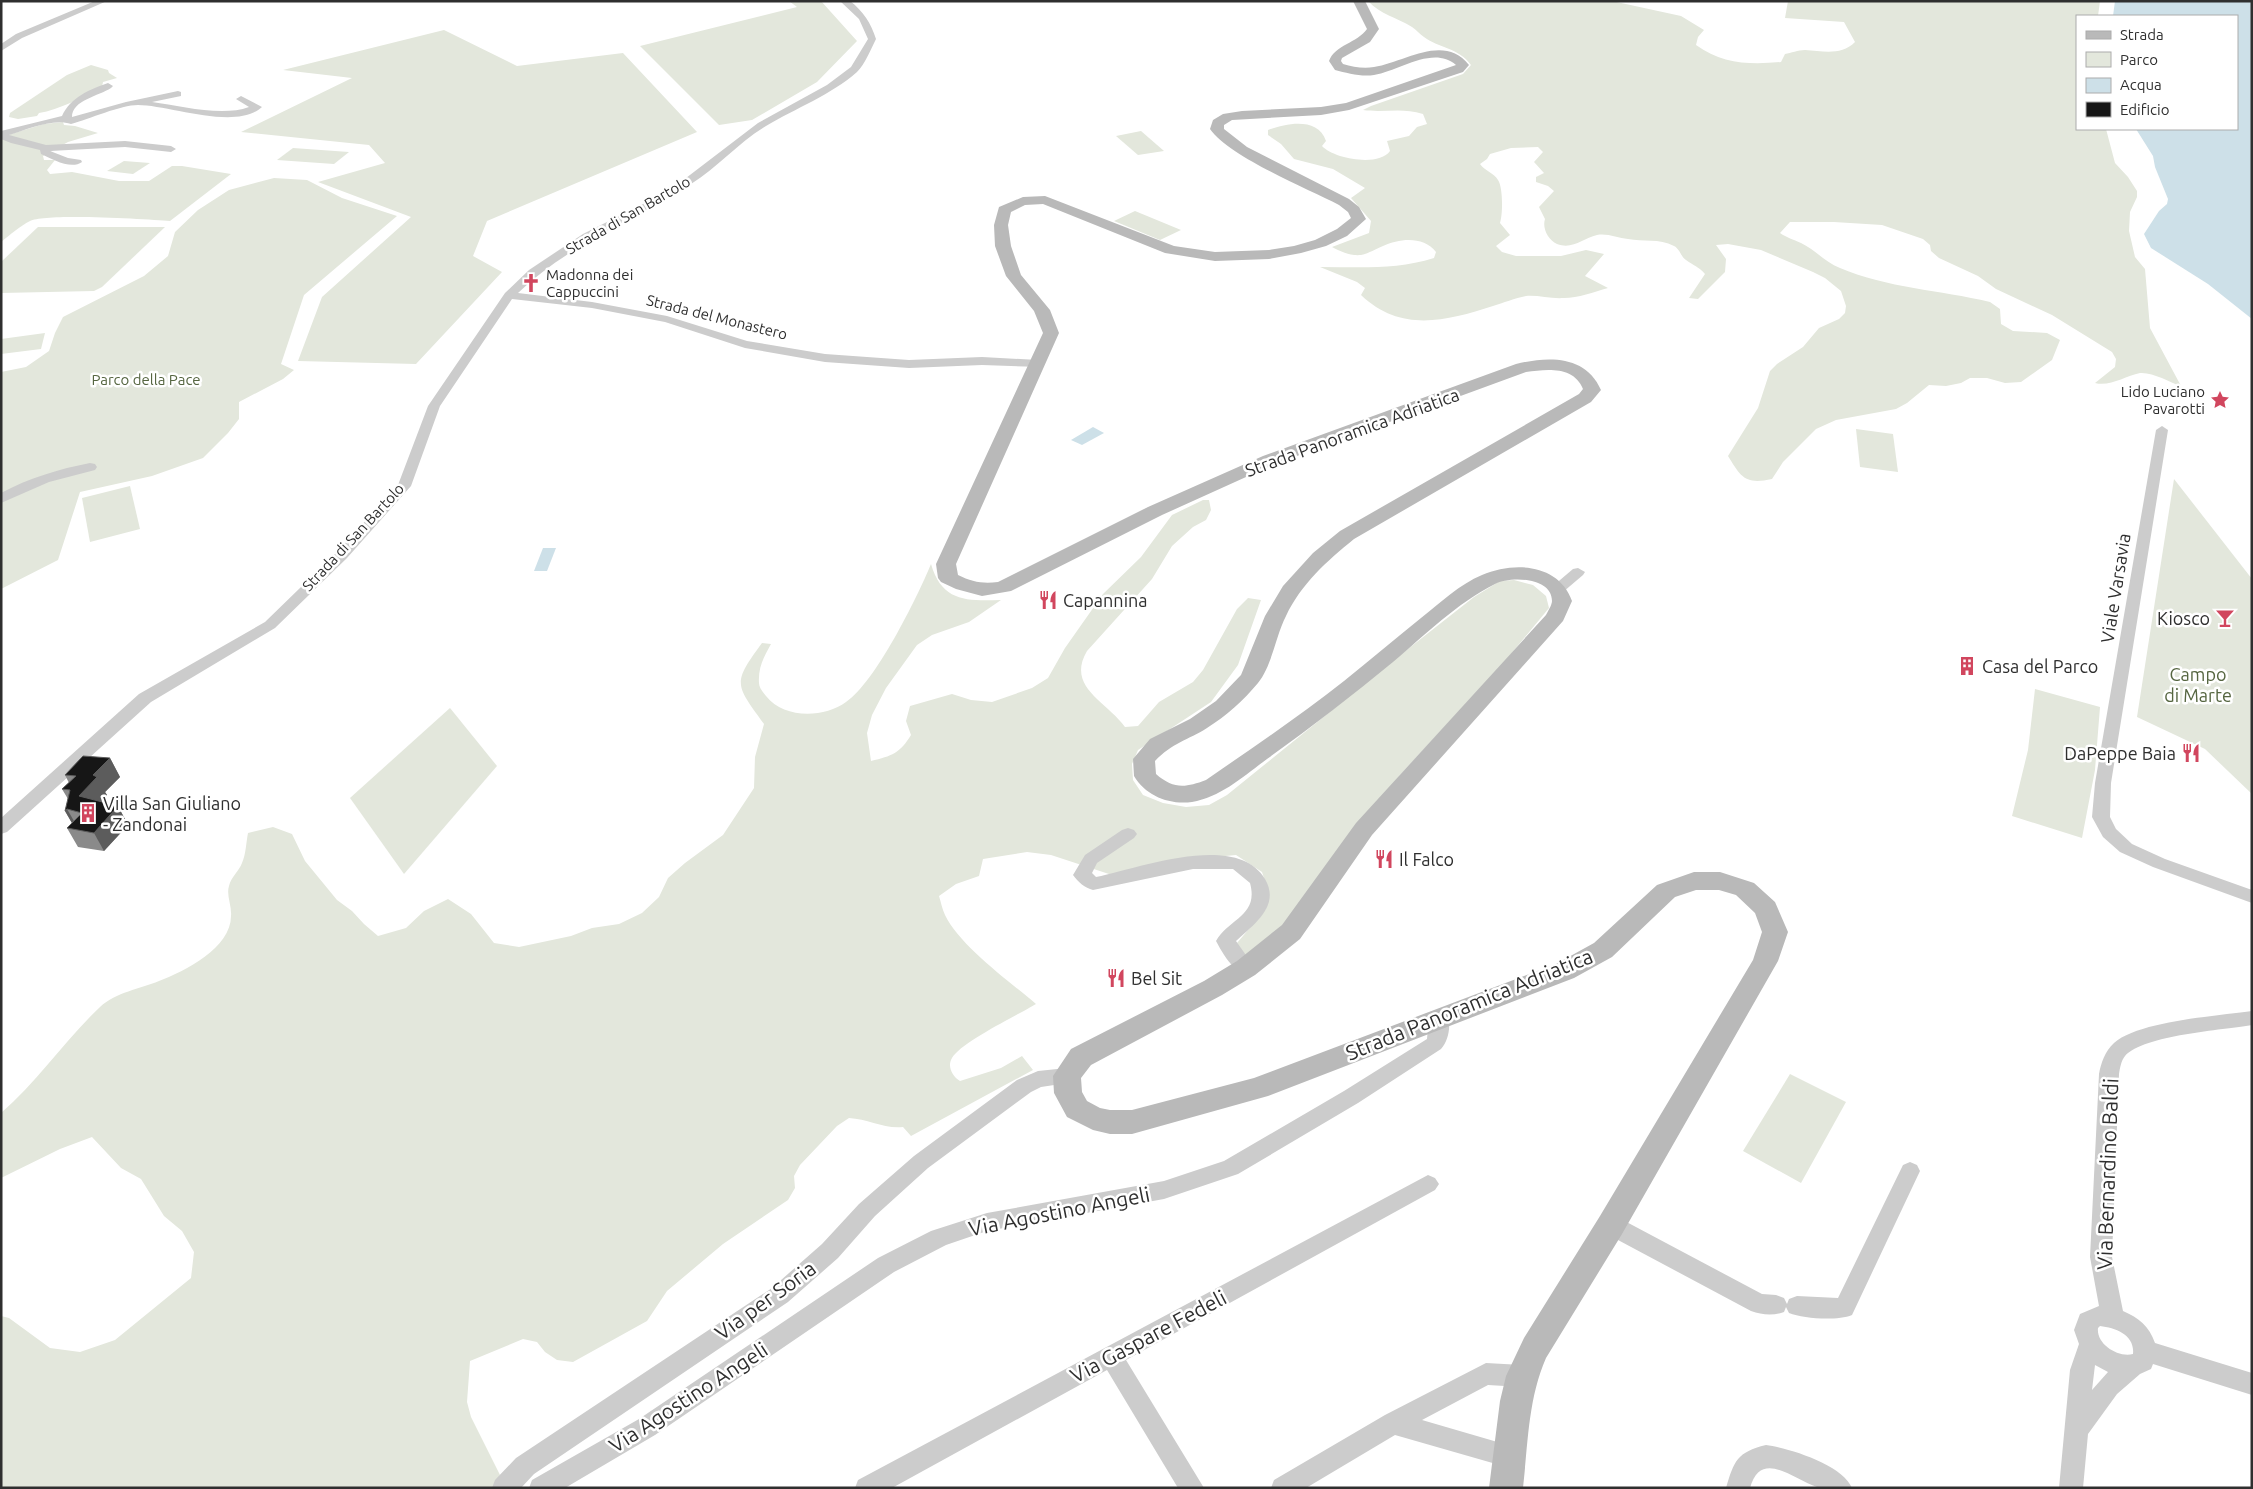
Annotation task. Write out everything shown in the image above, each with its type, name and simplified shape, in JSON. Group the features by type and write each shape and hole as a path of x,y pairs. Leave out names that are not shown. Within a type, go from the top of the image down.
{"street":[{"path":"1,48 19,36 103,1"},
{"name":"Strada di San Bartolo","path":"1,828 145,698 270,625 342,555 404,486 434,406 509,295 533,272 587,236 647,206 690,180 761,125 830,88 855,69 872,39 869,27 859,12 844,1"},
{"name":"Strada Panoramica Adriatica","path":"1359,1 1370,20 1372,28 1366,39 1337,56 1335,61 1339,67 1351,71 1373,72 1426,55 1438,54 1459,60 1463,65 1458,69 1358,104 1321,111 1228,117 1218,123 1217,129 1223,136 1242,150 1344,202 1354,210 1359,219 1348,230 1333,238 1277,253 1214,258 1189,255 1170,250 1045,200 1015,203 1004,210 1002,226 1003,246 1014,276 1042,310 1050,334 946,564 948,578 968,589 991,590 1004,587 1155,511 1270,460 1522,368 1538,365 1562,366 1578,370 1590,379 1592,390 1585,398 1347,535 1320,557 1293,586 1275,616 1251,677 1224,706 1198,724 1158,744 1144,759 1145,776 1161,791 1191,794 1214,786 1334,700 1457,599 1489,579 1508,573 1527,573 1545,579 1558,588"},
{"path":"68,118 66,117 67,113 76,102 87,94 108,86"},
{"path":"1,134 48,121 68,118 71,121 141,101 178,94"},
{"path":"141,101 150,106 226,114 241,113 257,107 241,99"},
{"path":"1,134 14,141 46,148 125,144 171,149"},
{"path":"46,148 44,152 51,156 78,162"},
{"name":"Strada del Monastero","path":"509,295 592,306 667,319 745,344 825,358 909,364 982,361 1038,364"},
{"name":"Viale Varsavia","path":"2162,430 2103,783 2101,817 2109,833 2126,848 2159,863 2252,897"},
{"path":"1,499 20,487 64,472 90,467"},
{"path":"1067,1076 1081,1057 1213,988 1246,968 1292,932 1364,829 1556,617 1562,601 1558,588 1578,572"},
{"path":"1128,834 1091,859 1082,875 1093,884 1160,869 1226,861 1240,864 1251,872 1259,882 1260,897 1258,910 1233,932 1225,942 1246,968"},
{"name":"Strada Panoramica Adriatica","path":"1067,1076 1068,1093 1077,1109 1093,1118 1110,1122 1132,1122 1258,1088 1573,967 1603,950 1666,891 1694,881 1720,881 1745,889 1766,908 1775,932 1765,961 1611,1225 1536,1348 1522,1376 1516,1401 1506,1488"},
{"name":"Via Agostino Angeli","path":"540,1488 647,1427 886,1265 939,1238 988,1222 1164,1190 1231,1168 1351,1097 1434,1044 1438,1039 1439,1017"},
{"name":"Via Bernardino Baldi","path":"2113,1317 2101,1257 2109,1074 2112,1059 2122,1047 2136,1039 2158,1033 2252,1018"},
{"name":"Via per Soria","path":"504,1488 525,1466 780,1295 830,1251 866,1210 921,1162 1024,1086 1038,1079 1067,1076"},
{"path":"1611,1225 1759,1304 1844,1308 1910,1171"},
{"name":"Via Gaspare Fedeli","path":"867,1488 1428,1184"},
{"path":"2078,1428 2109,1386 2139,1359 2144,1340 2126,1322 2113,1317 2099,1316 2088,1321 2086,1332 2090,1344 2102,1357 2117,1364 2139,1359 2252,1384"},
{"path":"2071,1488 2082,1370 2090,1344"},
{"path":"1110,1356 1192,1488"},
{"path":"1283,1488 1393,1422 1486,1374 1522,1376"},
{"path":"1393,1422 1510,1456"},
{"path":"1738,1488 1739,1478 1748,1462 1765,1456 1789,1460 1840,1488"}],"green space":[{"path":"789,1 821,1 857,41 817,82 752,120 719,125 640,46 797,7"},
{"path":"1368,1 1612,1 1681,16 1704,30 1698,37 1696,45 1726,60 1758,63 1781,62 1785,54 1800,50 1838,51 1855,42 1844,22 1785,18 1788,1 2100,1 2098,15 2076,15 2076,130 2106,130 2115,163 2128,177 2137,191 2137,197 2130,212 2129,231 2135,257 2145,269 2150,328 2181,386 2145,373 2134,374 2106,384 2095,383 2115,367 2116,359 2112,352 2052,315 1996,289 1978,276 1939,258 1931,251 1930,245 1923,239 1882,225 1790,222 1780,233 1806,246 1840,268 1876,280 1990,302 2000,309 2001,324 2013,331 2047,333 2060,340 2052,360 2021,382 2005,383 1987,378 1970,378 1961,383 1946,386 1929,385 1907,403 1896,409 1836,420 1816,429 1783,462 1772,479 1763,481 1750,480 1741,474 1728,456 1758,408 1770,371 1777,364 1803,347 1819,328 1839,319 1845,313 1846,306 1841,291 1825,278 1761,250 1728,244 1716,245 1726,259 1725,272 1698,299 1689,298 1705,274 1684,259 1676,247 1657,241 1634,240 1609,235 1592,236 1568,246 1557,244 1546,233 1545,219 1539,207 1554,191 1548,186 1536,182 1536,177 1544,173 1534,162 1543,152 1538,147 1511,148 1490,154 1480,164 1496,178 1501,188 1502,213 1500,223 1510,235 1496,246 1502,252 1516,256 1561,256 1586,250 1604,254 1585,276 1608,288 1569,298 1526,296 1458,316 1441,319 1408,319 1392,315 1376,307 1361,295 1365,288 1357,282 1320,267 1392,266 1434,258 1436,252 1425,243 1411,240 1390,243 1361,255 1350,254 1332,247 1369,233 1371,221 1351,198 1365,188 1333,169 1294,159 1281,144 1268,135 1268,130 1284,125 1309,125 1322,133 1326,141 1322,146 1328,151 1346,158 1367,160 1384,156 1390,151 1387,141 1409,136 1417,127 1427,124 1423,114 1415,112 1363,110 1463,74 1471,65 1461,55 1430,41 1412,27 1373,6"},
{"path":"444,30 517,66 623,53 697,132 487,221 473,256 502,272 416,364 298,361 322,297 411,217 318,182 385,163 369,145 241,132 352,78 283,70"},
{"path":"91,65 108,70 109,73 117,78 103,82 102,87 79,99 55,109 39,113 37,116 18,119 9,117 10,113 67,75"},
{"path":"63,122 64,125 75,126 98,133 68,142 43,156 44,160 55,160 47,170 50,174 72,172 119,181 149,181 172,166 182,166 231,174 170,221 55,217 30,221 1,242 1,137 44,124"},
{"path":"1141,131 1164,151 1138,155 1116,136"},
{"path":"293,148 349,152 334,164 277,160"},
{"path":"124,161 150,163 133,174 107,171"},
{"name":"Parco della Pace","path":"274,178 307,180 342,198 397,216 304,295 281,364 294,370 283,379 239,402 239,419 203,458 152,476 80,492 58,560 1,589 1,372 26,367 49,351 63,317 144,276 168,256 175,232 198,210 229,190"},
{"path":"1135,211 1181,230 1160,240 1114,221"},
{"path":"38,227 165,227 102,287 94,291 1,293 1,262"},
{"path":"45,333 41,349 1,354 1,339"},
{"path":"1856,429 1893,434 1898,472 1860,467"},
{"name":"Campo di Marte","path":"2174,479 2252,579 2252,794 2205,749 2137,717"},
{"path":"130,486 140,529 90,542 82,498"},
{"path":"1203,500 1209,500 1211,510 1206,520 1193,527 1172,546 1152,579 1087,651 1082,664 1081,674 1091,693 1125,727 1138,726 1159,702 1193,682 1203,670 1237,609 1248,598 1261,600 1238,665 1211,702 1138,750 1132,764 1133,780 1143,795 1163,803 1186,807 1209,805 1227,795 1474,597 1500,581 1514,580 1533,585 1546,596 1549,608 1506,660 1400,775 1284,929 1246,958 1237,943 1266,909 1268,890 1262,872 1236,855 1172,861 1112,875 1051,855 1027,852 983,859 979,876 956,884 939,896 943,910 952,927 973,951 1036,1004 966,1044 952,1058 950,1067 953,1074 960,1081 1001,1068 1022,1056 1033,1070 911,1136 903,1127 889,1127 849,1118 837,1126 800,1165 794,1176 795,1188 788,1200 723,1244 667,1291 647,1321 573,1362 557,1360 545,1352 537,1342 523,1339 470,1361 467,1402 471,1417 500,1475 494,1488 1,1488 1,1316 9,1318 50,1348 80,1352 115,1340 191,1278 194,1252 182,1231 164,1216 141,1179 121,1168 92,1137 60,1149 1,1178 1,1113 27,1088 75,1033 106,1002 121,994 181,971 205,957 215,948 229,928 231,912 228,889 231,880 241,866 248,833 273,827 292,834 305,861 337,900 352,911 378,936 406,928 424,911 448,899 471,914 494,943 519,947 571,936 592,928 619,924 642,913 659,897 668,878 723,835 754,788 755,757 764,724 747,700 741,684 746,667 762,643 771,644 759,672 759,685 766,696 783,709 804,714 816,713 827,711 846,702 870,677 906,618 931,564 942,586 957,597 977,600 1001,600 969,622 932,635 917,645 886,688 872,715 867,733 871,761 885,757 899,750 911,735 906,721 910,706 952,694 971,700 992,702 1032,688 1048,678 1065,648 1103,594 1141,557 1172,515"},
{"path":"2035,689 2100,707 2095,770 2082,838 2012,816 2028,750"},
{"path":"450,708 497,766 404,874 350,798"},
{"path":"1790,1074 1846,1102 1801,1183 1743,1151"}],"water":[{"path":"2115,1 2252,1 2252,319 2208,284 2151,248 2144,234 2159,211 2167,204 2168,199 2155,167 2153,156 2137,130 2238,130 2238,15 2113,15"},
{"path":"1093,427 1104,433 1082,445 1071,440"},
{"path":"543,548 556,548 547,571 534,571"}],"building":[{"path":"83,756 110,758 93,775 97,777 79,796 118,806 94,833 67,828 82,813 67,809 65,811 70,790 62,789 76,776 65,775"}],"place":[{"name":"Madonna dei Cappuccini","path":"531,283"},
{"name":"Lido Luciano Pavarotti","path":"2220,400"},
{"name":"Capannina","path":"1048,600"},
{"name":"Kiosco","path":"2225,618"},
{"name":"Casa del Parco","path":"1967,666"},
{"name":"DaPeppe Baia","path":"2191,753"},
{"name":"Villa San Giuliano - Zandonai","path":"88,813"},
{"name":"Il Falco","path":"1384,859"},
{"name":"Bel Sit","path":"1116,978"}]}
